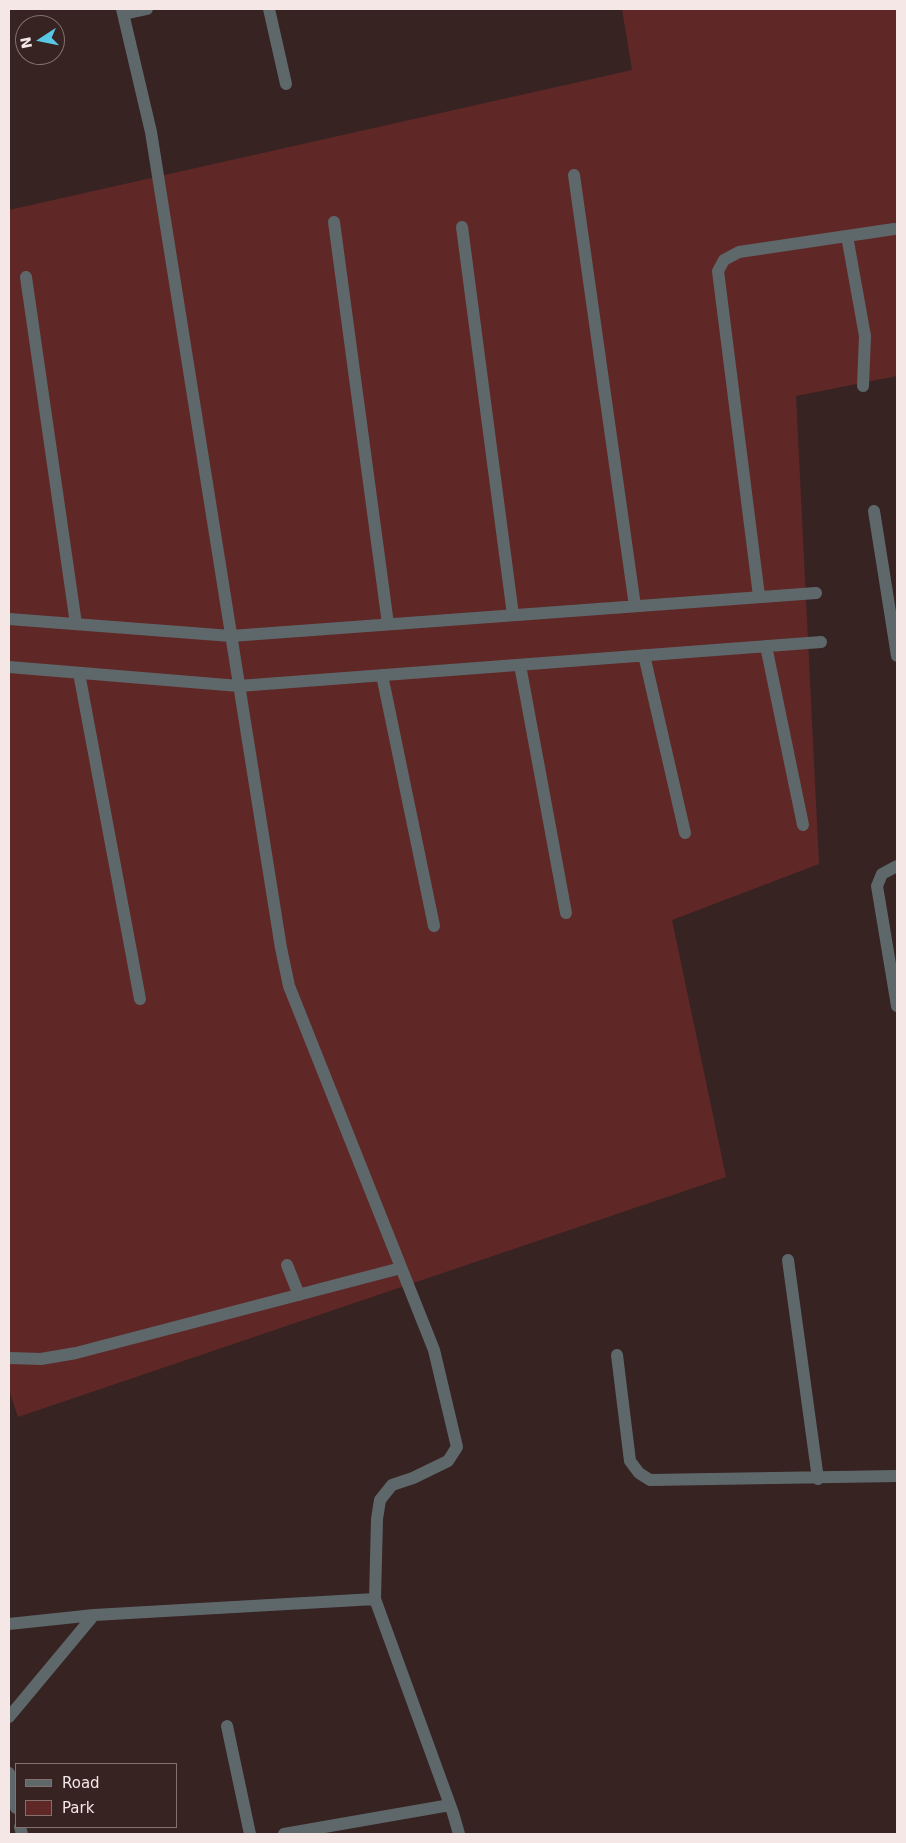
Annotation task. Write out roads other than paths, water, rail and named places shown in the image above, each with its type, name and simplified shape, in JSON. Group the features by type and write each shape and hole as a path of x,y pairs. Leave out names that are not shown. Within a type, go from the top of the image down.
{"street":[{"path":"147,9 123,11 151,132 289,986 434,1350 457,1447 448,1462 413,1478 392,1485 380,1500 377,1519 375,1599 459,1834"},
{"path":"269,9 286,84"},
{"path":"574,175 635,606"},
{"path":"334,222 388,624"},
{"path":"462,227 513,615"},
{"path":"759,596 718,271 724,260 738,252 894,229"},
{"path":"847,236 865,336 863,386"},
{"path":"26,277 76,624"},
{"path":"874,511 897,656"},
{"path":"9,619 231,636 816,592"},
{"path":"9,667 240,686 821,642"},
{"path":"766,646 803,825"},
{"path":"644,655 684,833"},
{"path":"520,665 566,913"},
{"path":"79,673 140,999"},
{"path":"382,675 434,926"},
{"path":"897,866 882,874 877,886 897,1006"},
{"path":"788,1260 818,1479"},
{"path":"287,1265 299,1295"},
{"path":"9,1358 41,1359 76,1354 401,1268"},
{"path":"617,1355 630,1461 639,1473 650,1480 818,1479 897,1476"},
{"path":"9,1624 94,1615 375,1599"},
{"path":"9,1717 94,1615"},
{"path":"227,1726 250,1834"},
{"path":"9,1773 15,1803"},
{"path":"284,1834 450,1805"}]}
